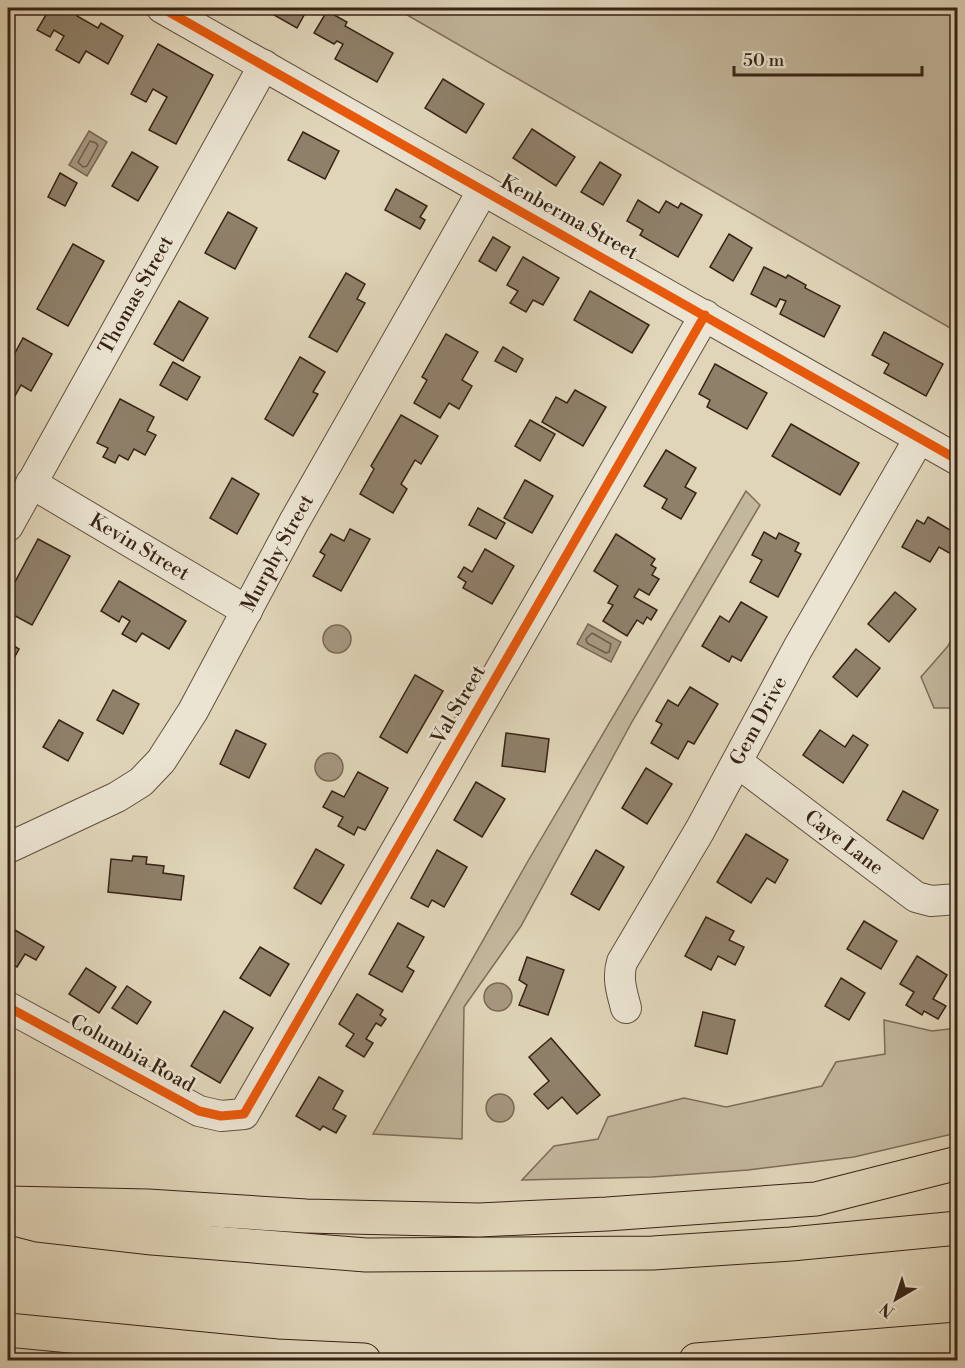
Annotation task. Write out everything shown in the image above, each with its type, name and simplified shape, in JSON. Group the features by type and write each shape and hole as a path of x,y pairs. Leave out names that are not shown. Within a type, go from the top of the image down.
{"highway":[{"path":"8,1203 148,1206 306,1216 479,1220 607,1214 816,1198 957,1163"},
{"path":"8,1217 38,1225 152,1238 366,1255 653,1253 791,1244 957,1228"},
{"path":"8,1330 278,1356 364,1360"},
{"path":"696,1360 957,1339"},
{"path":"8,1340 82,1360"}],"street":[{"name":"Kenberma Street","path":"162,8 957,460"},
{"name":"Thomas Street","path":"8,526 264,65"},
{"name":"Murphy Street","path":"8,848 117,797 146,777 161,761 178,736 294,522 483,190"},
{"name":"Val Street","path":"244,1114 705,315"},
{"name":"Gem Drive","path":"626,1008 619,975 622,962 700,830 798,648 919,439"},
{"name":"Kevin Street","path":"31,483 247,611"},
{"name":"Caye Lane","path":"736,762 916,897 931,901 957,899"},
{"name":"Columbia Road","path":"8,1007 199,1111 221,1116 244,1114"}],"shaded area":[{"path":"395,8 957,8 957,332"},
{"path":"746,491 760,505 633,720 521,926 464,1007 462,1139 373,1134 528,861"},
{"path":"957,628 957,708 934,708 921,677 948,646"},
{"path":"884,1020 932,1031 957,1028 957,1133 854,1157 748,1170 652,1177 522,1180 554,1146 598,1139 608,1117 684,1098 726,1107 822,1086 836,1062 885,1054"}],"water":[{"path":"89,131 107,142 87,176 69,165"},
{"path":"588,624 621,642 611,662 577,644"},
{"path":"337,625 347,629 351,639 347,649 337,653 327,649 323,639 327,629"},
{"path":"329,753 339,757 343,767 339,777 329,781 319,777 315,767 319,757"},
{"path":"498,983 508,987 512,997 508,1007 498,1011 488,1007 484,997 488,987"},
{"path":"500,1094 510,1098 514,1108 510,1118 500,1122 490,1118 486,1108 490,1098"}],"building":[{"path":"50,8 71,8 79,12 77,16 98,28 101,23 123,36 108,64 86,51 79,63 56,50 64,36 54,30 50,37 37,30"},
{"path":"278,8 308,8 297,28 274,15"},
{"path":"327,11 347,22 345,26 393,53 377,82 335,59 343,44 337,41 334,44 314,33"},
{"path":"158,44 213,75 176,144 149,130 167,97 153,89 146,102 131,94"},
{"path":"443,79 484,104 466,133 425,108"},
{"path":"532,129 575,157 556,186 513,158"},
{"path":"303,132 339,151 325,179 288,160"},
{"path":"132,152 158,167 138,201 112,186"},
{"path":"600,162 621,175 603,205 581,192"},
{"path":"60,173 77,183 65,206 48,197"},
{"path":"396,189 427,206 420,217 425,220 420,229 385,210"},
{"path":"638,200 659,213 666,201 678,208 681,203 702,215 678,257 640,235 643,230 627,221"},
{"path":"228,212 257,228 235,269 205,253"},
{"path":"729,234 752,248 733,281 710,267"},
{"path":"493,237 510,247 496,271 479,261"},
{"path":"73,244 104,261 68,326 37,309"},
{"path":"523,257 559,278 543,305 533,300 526,312 510,303 518,291 507,285"},
{"path":"764,267 786,278 788,275 806,285 805,288 840,306 824,337 780,314 786,301 780,299 776,307 751,294"},
{"path":"346,273 365,284 357,299 365,303 337,352 309,337"},
{"path":"590,291 649,325 632,353 574,320"},
{"path":"179,301 208,318 183,361 154,344"},
{"path":"884,332 943,364 926,396 884,373 889,364 872,355"},
{"path":"446,334 478,352 462,380 472,386 459,409 449,403 440,418 414,403 427,380 422,377"},
{"path":"23,338 52,354 31,391 21,385 9,407 8,366"},
{"path":"503,347 523,359 516,372 495,361"},
{"path":"300,357 325,372 313,392 318,394 293,436 265,419"},
{"path":"173,362 200,377 187,400 160,385"},
{"path":"715,364 767,393 747,429 707,407 710,400 699,394"},
{"path":"575,390 606,407 583,446 542,422 556,397 567,403"},
{"path":"120,399 154,417 147,431 156,435 145,455 134,449 128,460 119,455 115,463 103,457 108,448 97,443"},
{"path":"401,415 438,436 421,464 415,460 401,484 407,489 393,513 360,494 374,469 371,466"},
{"path":"530,420 555,434 540,461 515,446"},
{"path":"791,424 859,463 840,495 772,456"},
{"path":"666,450 696,468 685,487 696,493 681,519 662,508 667,499 644,486"},
{"path":"232,478 259,494 237,534 210,518"},
{"path":"525,480 553,496 532,533 504,518"},
{"path":"478,508 505,523 496,539 469,525"},
{"path":"928,517 955,533 958,528 958,558 939,547 930,562 902,547 917,520 924,524"},
{"path":"350,529 370,539 341,591 313,576 325,555 320,552 331,534 344,541"},
{"path":"764,532 776,539 779,533 799,543 795,551 801,554 778,597 750,582 762,560 752,555"},
{"path":"616,534 655,559 651,565 656,568 652,575 659,579 649,595 639,589 634,597 657,610 651,620 647,617 643,624 637,620 627,636 603,621 613,605 608,603 618,586 594,571"},
{"path":"38,539 70,556 32,625 8,612 8,595"},
{"path":"485,549 514,566 492,604 463,588 466,582 458,577 464,567 472,572"},
{"path":"119,581 186,621 169,649 142,633 136,642 122,634 130,621 122,616 119,622 101,611"},
{"path":"895,592 916,609 889,642 868,624"},
{"path":"741,602 767,617 741,661 732,656 729,662 702,646 720,616 729,622"},
{"path":"8,642 19,649 8,669"},
{"path":"856,649 880,668 857,697 833,677"},
{"path":"415,675 443,691 407,753 380,737"},
{"path":"690,687 718,704 694,744 688,741 678,759 651,743 662,724 656,721 668,700 678,706"},
{"path":"113,690 139,704 123,734 97,720"},
{"path":"59,720 83,733 68,761 43,747"},
{"path":"236,730 266,744 249,778 220,764"},
{"path":"820,730 845,747 853,735 868,745 843,783 803,755"},
{"path":"506,733 549,739 545,772 502,766"},
{"path":"646,768 672,784 647,824 622,808"},
{"path":"358,772 388,788 365,830 358,827 354,835 338,826 343,817 323,807 332,791 344,797"},
{"path":"476,782 505,799 482,837 454,820"},
{"path":"903,791 938,810 923,839 887,820"},
{"path":"746,834 788,860 775,883 767,878 751,903 717,882"},
{"path":"316,849 344,865 321,904 294,888"},
{"path":"437,850 467,867 444,907 432,900 428,907 411,898"},
{"path":"596,850 624,867 599,910 571,894"},
{"path":"133,856 147,857 146,864 164,866 163,873 184,876 181,900 108,892 111,859 132,861"},
{"path":"706,917 734,931 729,940 744,947 735,965 718,956 711,970 685,956"},
{"path":"864,921 897,941 881,969 847,949"},
{"path":"398,923 424,937 407,967 414,971 402,992 369,974"},
{"path":"8,926 44,947 36,960 25,954 17,967 8,962"},
{"path":"260,947 289,964 270,996 240,978"},
{"path":"917,956 947,975 933,999 946,1006 938,1019 924,1011 922,1015 906,1005 914,992 900,984"},
{"path":"527,957 564,970 548,1015 519,1005 527,985 519,980"},
{"path":"86,968 116,987 99,1013 69,994"},
{"path":"841,978 865,993 849,1020 825,1006"},
{"path":"127,986 151,1002 137,1024 112,1008"},
{"path":"357,994 383,1010 380,1015 386,1019 381,1026 376,1023 366,1039 373,1043 364,1057 346,1046 354,1034 339,1024"},
{"path":"224,1011 253,1028 220,1083 191,1066"},
{"path":"703,1012 735,1020 727,1054 695,1046"},
{"path":"551,1038 600,1095 577,1114 562,1097 548,1109 534,1094 549,1081 529,1057"},
{"path":"319,1077 343,1091 333,1109 346,1116 336,1133 323,1126 320,1130 296,1116"}],"cycle path":[{"path":"162,8 958,460"},
{"path":"8,1007 199,1111 221,1116 244,1114 705,315"}]}
